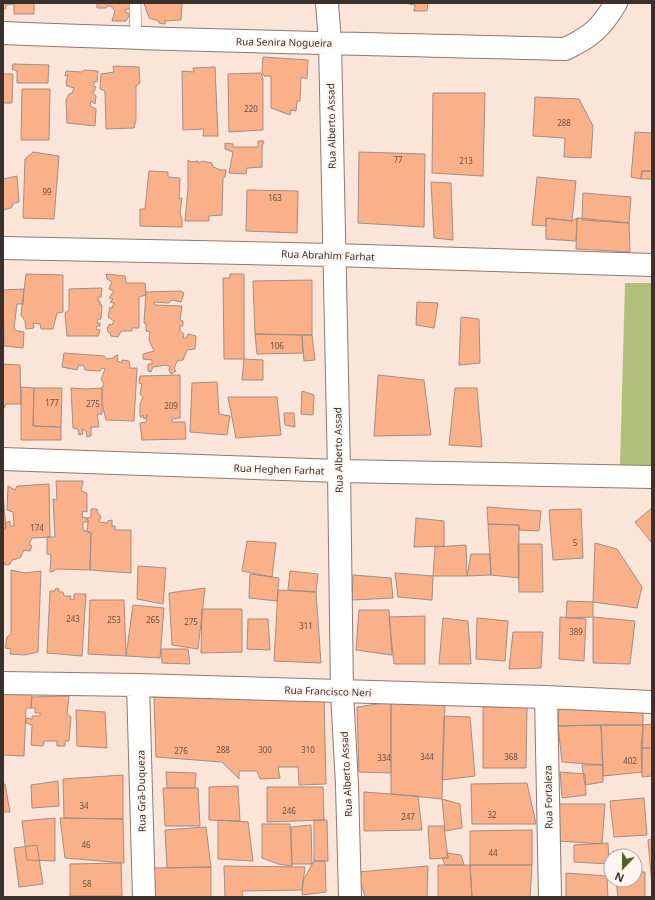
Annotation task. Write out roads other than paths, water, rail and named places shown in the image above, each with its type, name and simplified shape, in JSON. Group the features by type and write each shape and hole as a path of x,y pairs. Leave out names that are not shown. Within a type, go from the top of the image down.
{"street":[{"name":"Rua Alberto Assad","path":"327,3 330,42 342,692 347,785 350,897"},
{"name":"Rua Senira Nogueira","path":"3,33 136,39 330,42 565,50 583,41 597,30 616,3"},
{"name":"Rua Abrahim Farhat","path":"3,248 333,255 652,266"},
{"name":"Rua Heghen Farhat","path":"3,459 339,471 652,477"},
{"name":"Rua Francisco Neri","path":"3,683 138,685 546,697 652,702"},
{"name":"Rua Grã-Duqueza","path":"138,685 144,897"},
{"name":"Rua Fortaleza","path":"546,697 550,897"}],"lane":[{"path":"135,3 136,39"}]}
